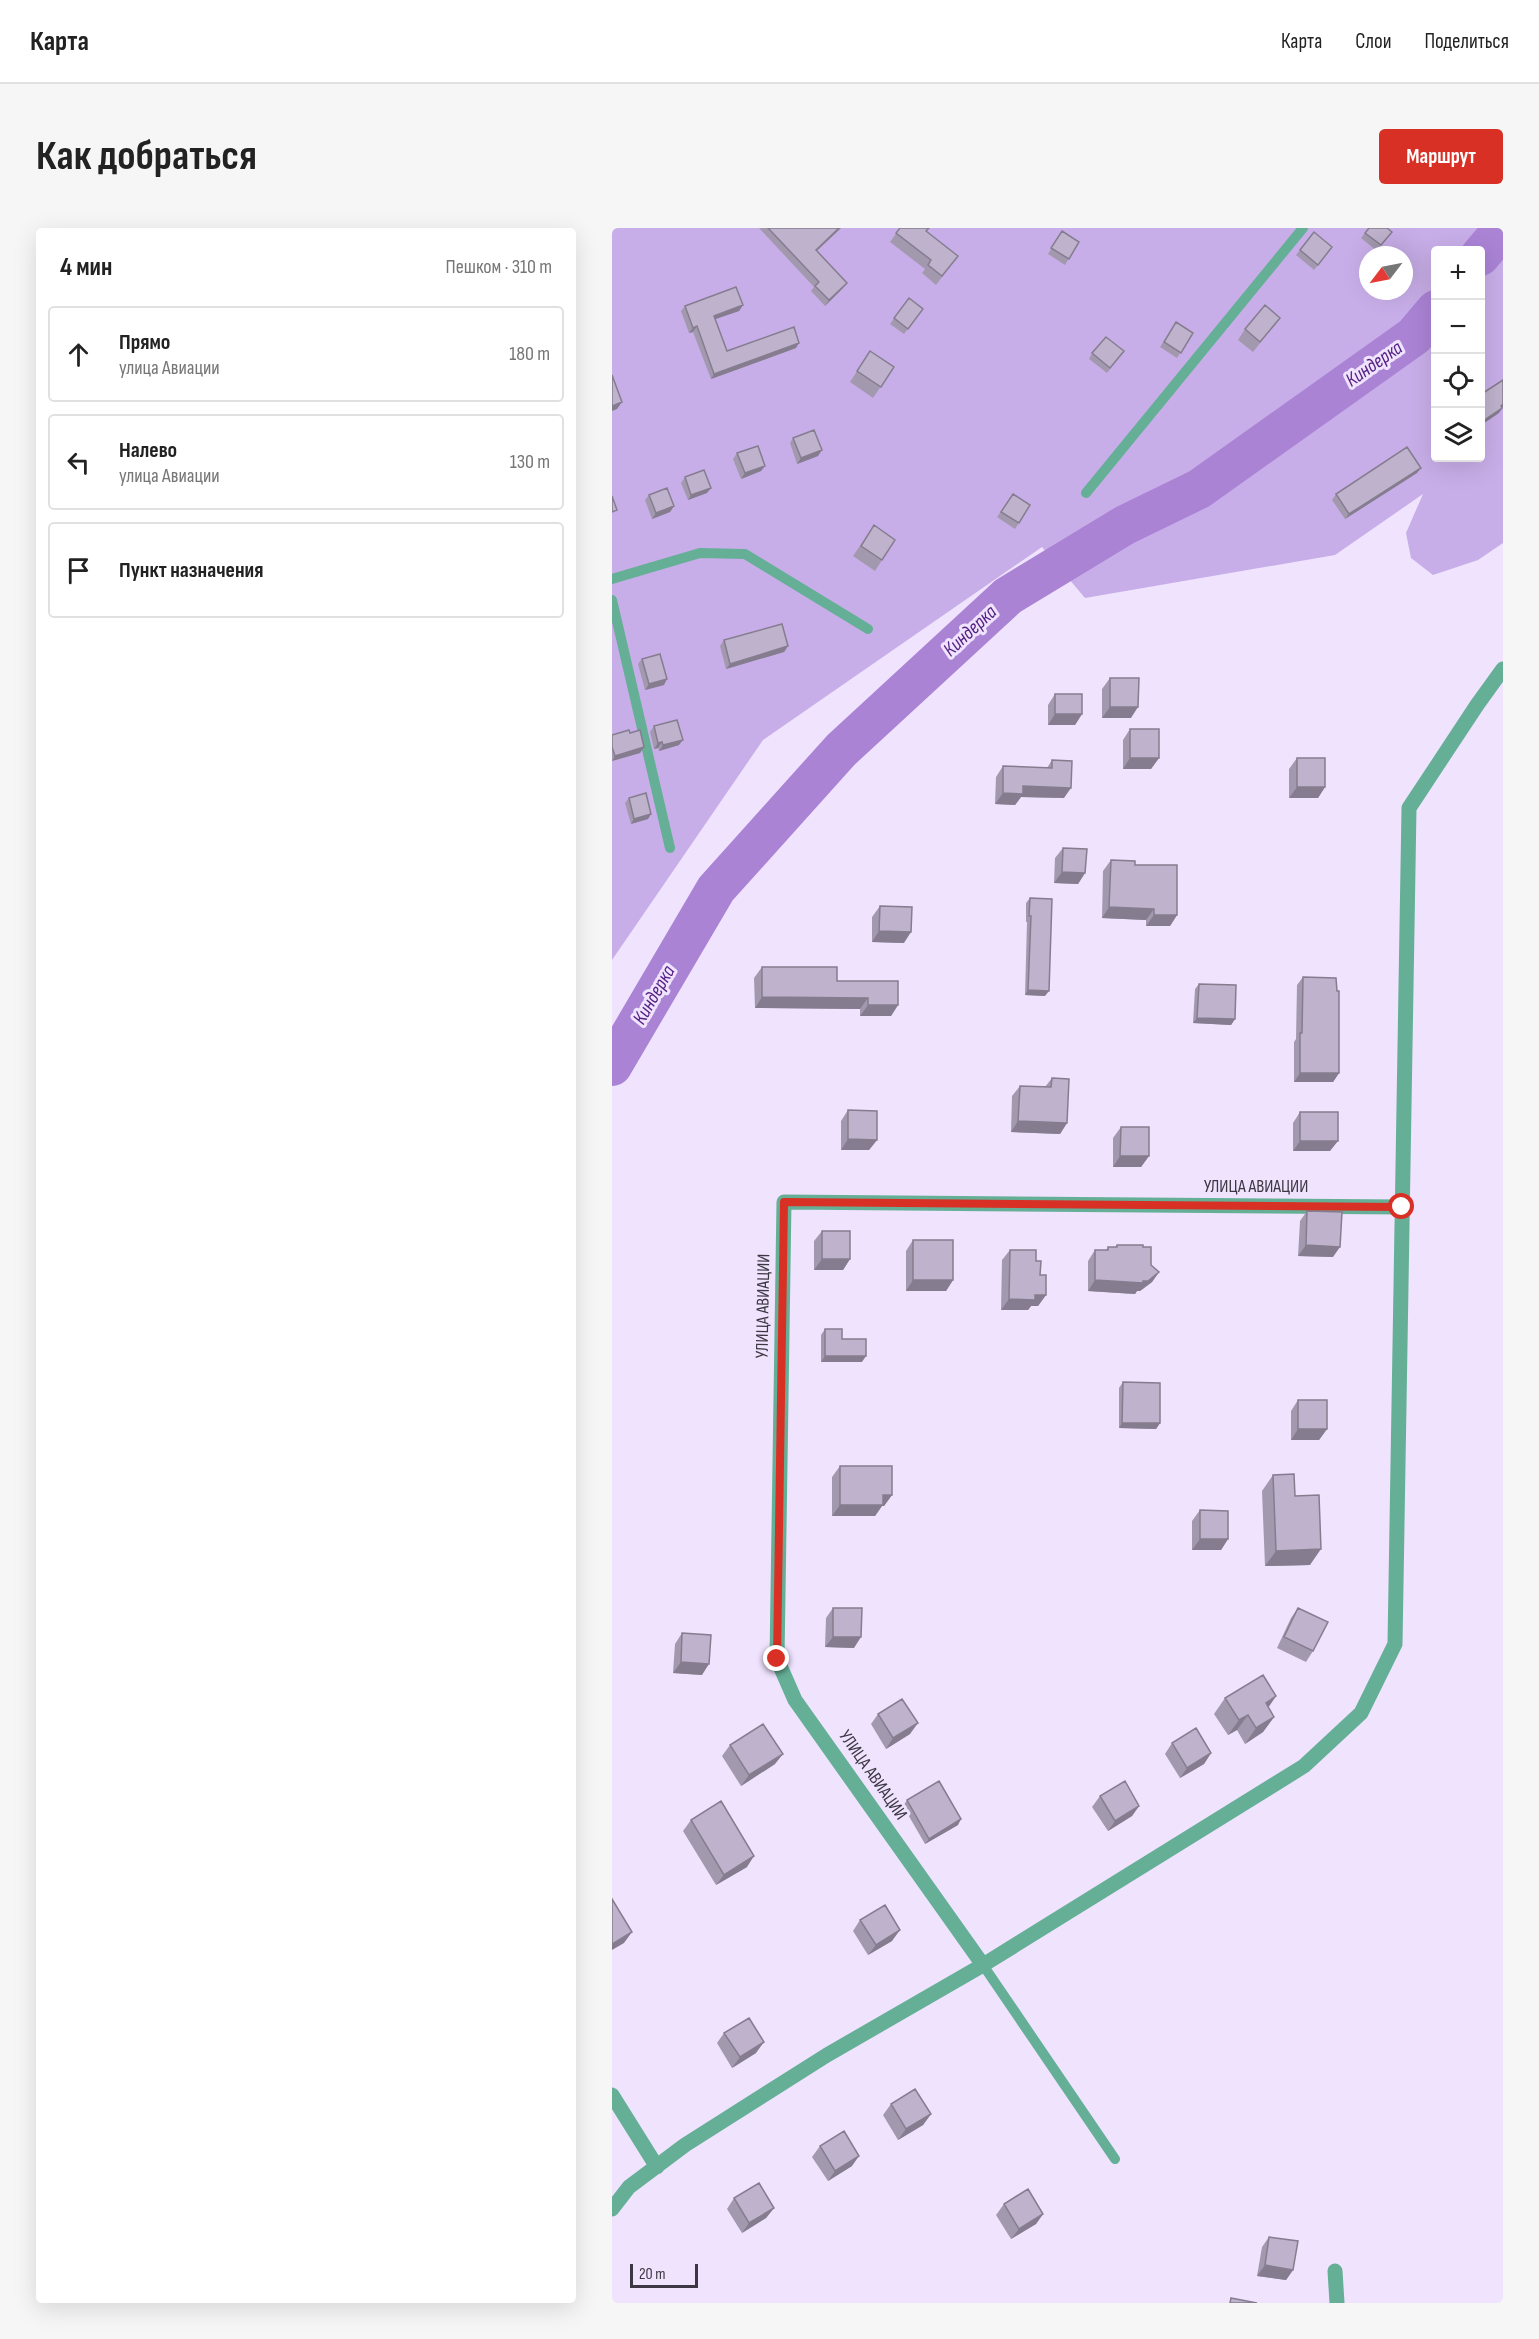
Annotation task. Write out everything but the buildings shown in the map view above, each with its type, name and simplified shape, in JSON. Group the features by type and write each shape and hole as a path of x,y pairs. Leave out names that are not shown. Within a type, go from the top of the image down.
{"street":[{"path":"612,2209 629,2187 685,2145 827,2055 983,1965 1304,1766 1361,1713 1395,1644 1409,808 1476,705 1503,669"},
{"name":"УЛИЦА АВИАЦИИ","path":"983,1965 795,1700 777,1659 784,1202 1402,1207"},
{"path":"612,2095 657,2167"},
{"path":"1335,2271 1337,2303"}],"lane":[{"path":"1086,493 1303,228"},
{"path":"612,579 700,553 745,554 868,629"},
{"path":"612,600 670,848"},
{"path":"983,1965 1115,2159"}],"shaded area":[{"path":"612,228 1503,228 1503,543 1478,560 1433,575 1411,558 1406,533 1423,494 1335,555 1085,598 1042,547 763,740 612,960"}],"waterway":[{"name":"Киндерка","path":"1485,250 1503,229"},
{"name":"Киндерка","path":"612,1066 716,889 841,750 1008,596 1125,525 1199,489 1414,336 1431,316"}],"route":[{"path":"777,1659 784,1202 1402,1207"}]}
